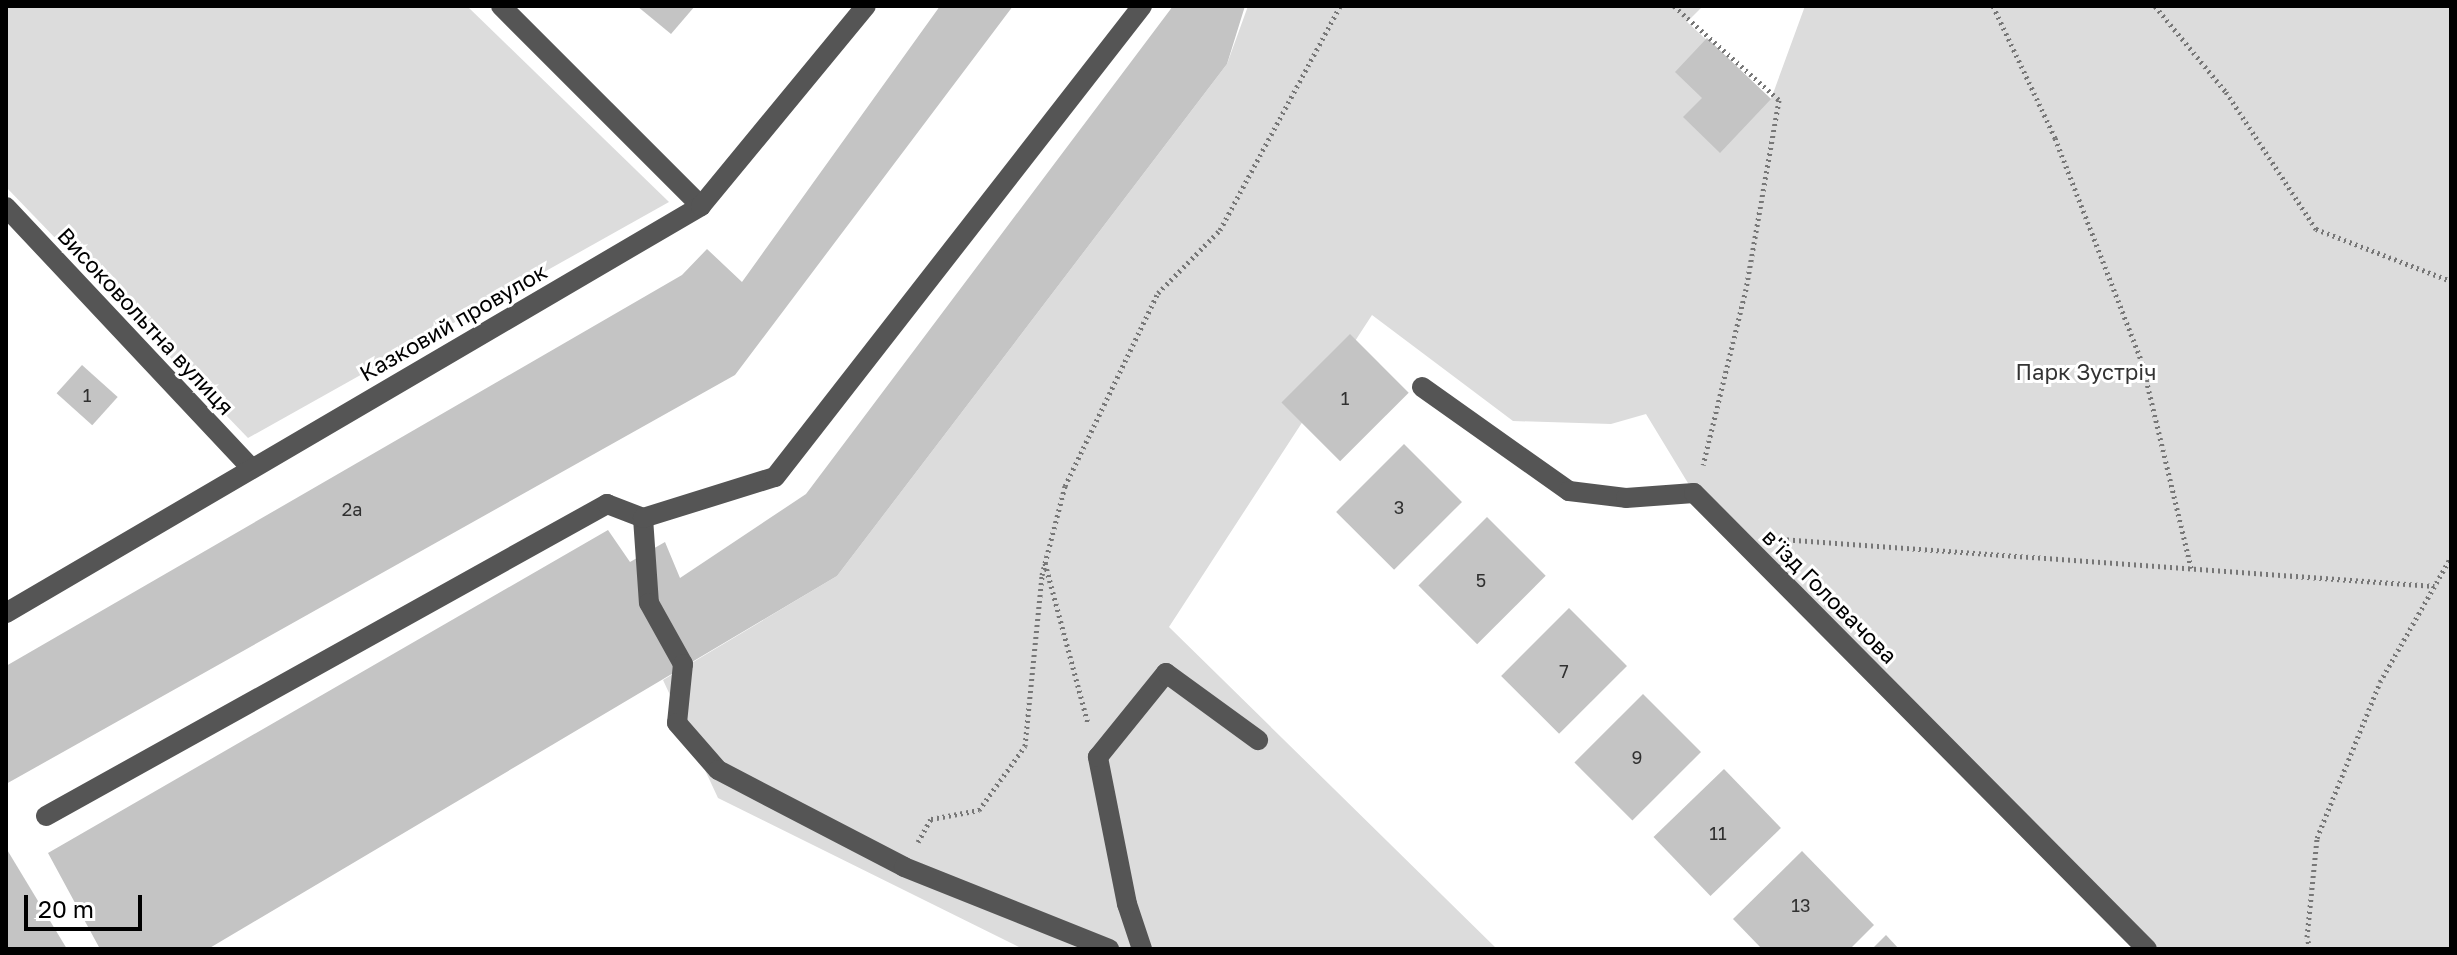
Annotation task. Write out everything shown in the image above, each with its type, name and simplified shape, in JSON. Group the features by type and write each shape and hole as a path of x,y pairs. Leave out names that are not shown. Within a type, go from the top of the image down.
{"street":[{"path":"501,6 701,206"},
{"name":"Казковий провулок","path":"6,613 701,206 866,6"},
{"path":"46,816 607,504 643,518 775,477 1142,6"},
{"name":"Високовольтна вулиця","path":"6,207 251,468"},
{"path":"1422,387 1569,491 1626,498 1694,493"},
{"name":"в'їзд Головачова","path":"1694,493 2147,949"},
{"path":"643,518 649,603 683,664 677,723 718,770 904,867 1109,949"},
{"path":"1142,949 1127,904 1098,757 1166,673 1258,740"}],"path":[{"path":"904,867 931,819 979,810 1025,746 1045,562 1065,486 1158,293 1220,230 1340,6"},
{"path":"1674,6 1779,100 1746,289 1712,439 1694,493"},
{"path":"1993,6 2055,138 2142,362 2191,568"},
{"path":"2155,6 2226,92 2316,229 2451,281"},
{"path":"1736,536 2434,586"},
{"path":"2310,949 2307,937 2317,838 2380,682 2451,557"},
{"path":"1045,562 1098,757"}],"green space":[{"path":"6,6 467,6 669,202 248,438 6,187"},
{"name":"Парк Зустріч","path":"1248,6 1703,6 1687,22 1771,99 1805,6 2451,6 2451,949 2147,949 1694,493 1646,414 1611,424 1513,421 1372,315 1169,627 1497,949 1023,949 718,798 663,680 837,576 1227,64"}],"building":[{"path":"637,6 695,6 671,34"},
{"path":"940,6 1013,6 735,375 6,784 6,666 682,275 707,249 742,282"},
{"path":"1173,6 1245,6 1227,64 837,576 208,949 100,949 48,853 608,530 630,562 665,542 680,578 806,494"},
{"path":"1707,38 1771,99 1720,153 1683,117 1702,98 1675,72"},
{"path":"1350,334 1409,393 1340,461 1281,403"},
{"path":"82,365 118,397 92,425 57,393"},
{"path":"1404,444 1462,502 1394,570 1336,512"},
{"path":"1487,517 1546,576 1477,644 1418,586"},
{"path":"1569,608 1627,666 1559,734 1501,676"},
{"path":"1643,694 1701,752 1632,821 1574,763"},
{"path":"1724,769 1781,828 1710,896 1654,837"},
{"path":"6,848 67,949 6,949"},
{"path":"1802,851 1874,925 1850,949 1762,949 1733,919"},
{"path":"1886,935 1899,949 1872,949"}]}
